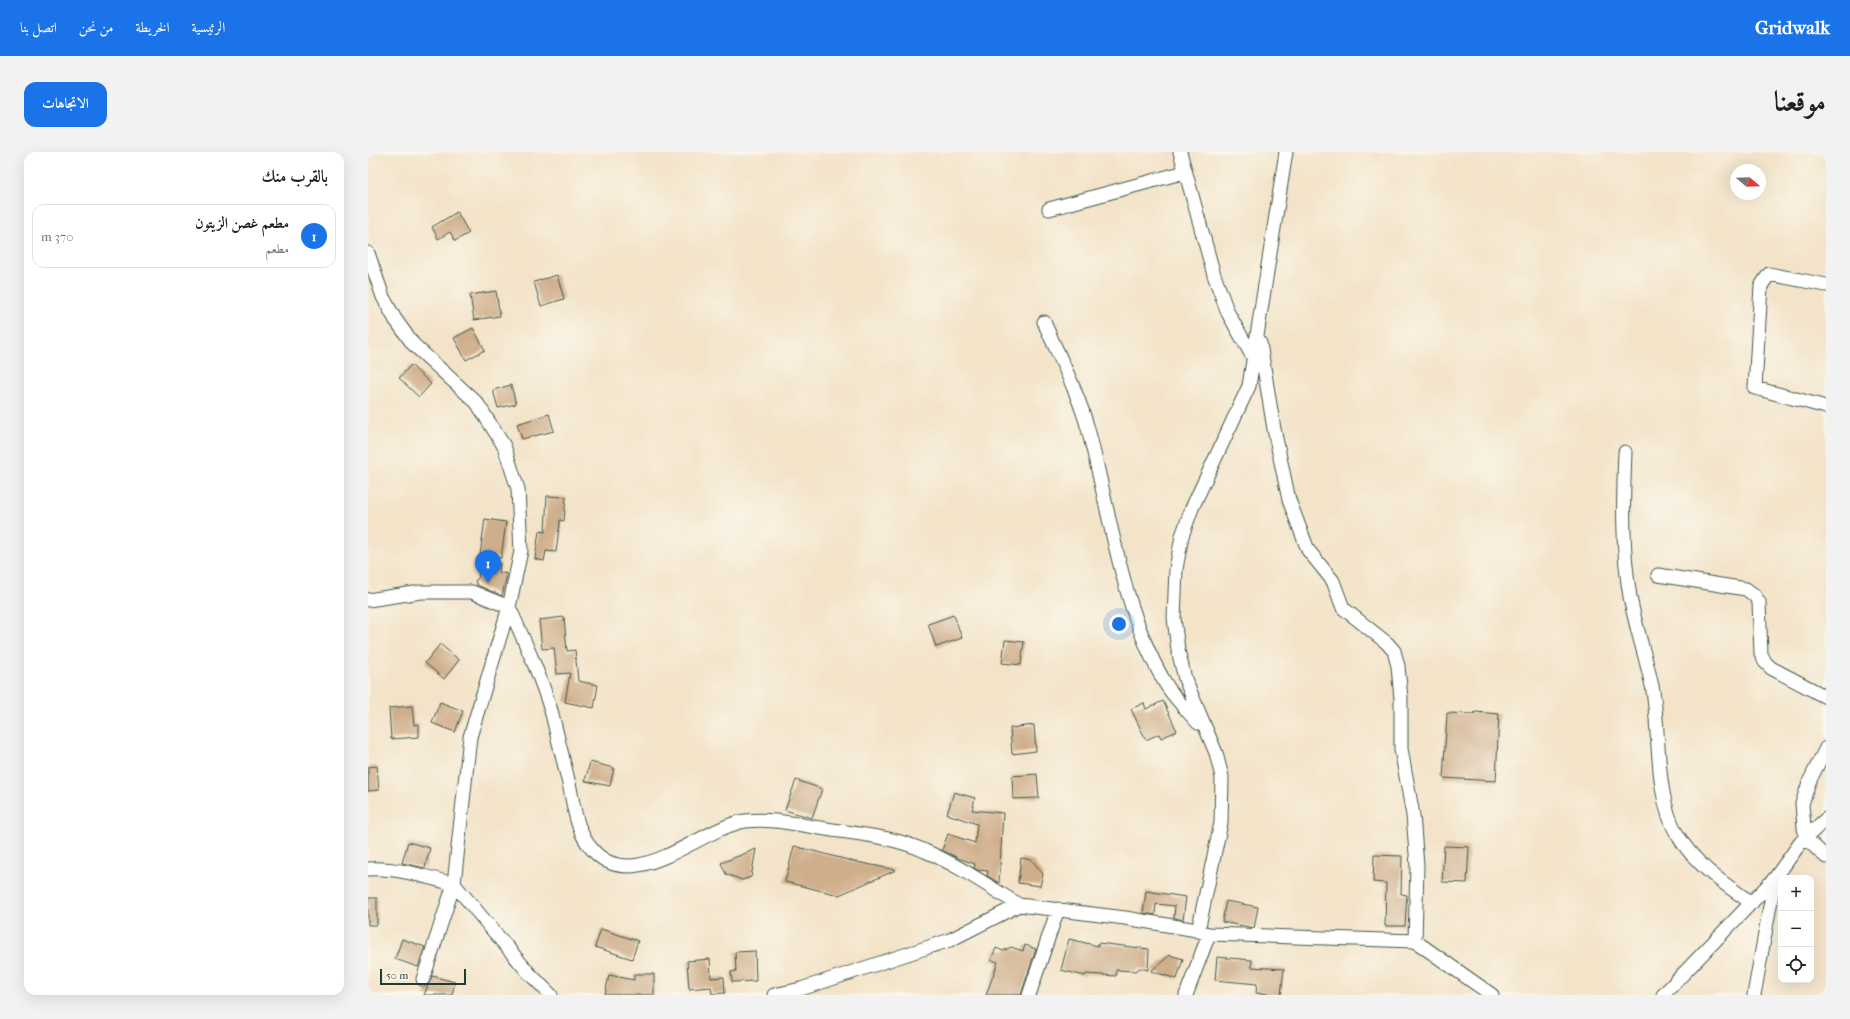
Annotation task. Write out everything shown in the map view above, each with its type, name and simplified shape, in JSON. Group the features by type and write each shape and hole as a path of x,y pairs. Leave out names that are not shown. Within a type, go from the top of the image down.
{"street":[{"path":"1180,152 1214,275 1228,313 1254,359"},
{"path":"1186,995 1204,932 1221,823 1222,777 1210,737 1185,679 1178,650 1174,618 1176,569 1182,536 1192,508 1249,386 1286,152"},
{"path":"1050,209 1185,172"},
{"path":"368,253 383,297 413,344 477,403 504,446 518,490 520,551 509,607 470,737 454,884 423,979"},
{"path":"1826,285 1769,274 1761,286 1755,388 1826,407"},
{"path":"1044,322 1075,392 1088,427 1130,602 1146,645 1164,682 1210,737"},
{"path":"1258,333 1274,429 1289,500 1308,550 1333,581 1343,608 1387,643 1394,651 1401,699 1401,749 1413,815 1417,866 1415,941"},
{"path":"1625,452 1622,519 1630,589 1653,691 1664,800 1676,833 1691,854 1707,871 1752,903"},
{"path":"1658,575 1746,589 1759,602 1761,654 1765,662 1771,668 1826,697"},
{"path":"368,600 421,592 472,592 509,607 531,656 551,713 579,830 591,848 605,862 618,866 633,867 651,863 720,829 742,822 764,819 892,840 924,850 953,865 1019,905 1058,909 1204,932 1415,941 1492,995"},
{"path":"1826,748 1809,782 1802,804 1805,838 1826,856"},
{"path":"1664,995 1775,878 1805,838 1826,819"},
{"path":"368,869 382,868 403,871 454,884 528,972 551,995"},
{"path":"1754,995 1775,878"},
{"path":"774,995 801,989 950,940 1019,905"},
{"path":"1029,995 1058,909"}],"building":[{"path":"457,212 469,233 455,241 450,232 438,239 432,227"},
{"path":"557,275 564,299 541,306 534,282"},
{"path":"496,291 500,316 474,320 470,295"},
{"path":"473,328 485,350 466,360 454,338"},
{"path":"411,365 431,384 419,397 399,378"},
{"path":"511,385 516,404 498,408 493,390"},
{"path":"549,414 554,431 522,439 517,424"},
{"path":"547,496 566,497 564,521 560,520 556,552 546,551 544,561 535,559 539,531 545,532"},
{"path":"485,519 506,522 501,558 480,555"},
{"path":"500,563 499,572 507,574 502,596 477,585 475,581 479,577 478,574"},
{"path":"954,615 962,638 936,647 928,624"},
{"path":"564,617 567,651 575,650 578,681 598,685 594,708 565,702 570,673 557,674 554,648 542,649 539,620"},
{"path":"1005,640 1024,642 1021,665 1002,663"},
{"path":"440,644 459,660 444,679 425,663"},
{"path":"1163,701 1177,731 1161,738 1159,734 1146,740 1131,709 1144,703 1146,709"},
{"path":"440,702 463,711 455,732 432,723"},
{"path":"412,706 414,725 419,724 419,737 391,739 389,708"},
{"path":"1475,712 1499,714 1496,781 1443,778 1447,713 1474,714"},
{"path":"1034,725 1036,751 1012,754 1010,728"},
{"path":"590,762 614,768 610,786 585,781"},
{"path":"377,766 379,790 368,791 368,767"},
{"path":"1037,774 1039,798 1013,799 1012,776"},
{"path":"796,780 822,789 812,818 785,810"},
{"path":"954,792 975,798 972,810 1003,813 999,883 987,876 988,871 977,870 974,868 975,864 942,850 948,834 975,843 977,824 947,814"},
{"path":"408,842 430,848 425,868 402,863"},
{"path":"794,846 852,861 896,870 839,895 785,882"},
{"path":"1444,846 1469,847 1467,883 1442,882"},
{"path":"756,849 751,877 742,880 726,874 721,863"},
{"path":"1374,855 1402,856 1401,894 1407,895 1405,926 1385,926 1386,883 1373,882"},
{"path":"1021,858 1032,860 1043,874 1040,886 1018,883"},
{"path":"1146,891 1186,897 1183,920 1174,918 1175,906 1156,904 1155,915 1143,913"},
{"path":"368,898 377,898 377,925 368,925"},
{"path":"1226,901 1258,907 1254,928 1222,922"},
{"path":"601,929 638,941 632,959 595,947"},
{"path":"402,939 425,947 418,967 395,959"},
{"path":"1069,939 1098,946 1098,943 1149,949 1148,970 1140,968 1136,971 1116,970 1116,976 1086,974 1085,976 1061,970"},
{"path":"1025,945 1036,949 1021,995 986,995 998,962 991,960 996,948 1003,951 1011,947 1023,951"},
{"path":"755,951 756,981 732,982 731,972 736,971 735,952"},
{"path":"1170,955 1183,959 1177,979 1151,971"},
{"path":"1217,957 1252,960 1251,967 1284,969 1281,995 1256,993 1257,984 1215,980"},
{"path":"710,959 711,978 724,977 725,993 712,994 711,987 689,989 687,961"},
{"path":"634,974 654,974 654,995 605,995 609,975 634,980"},
{"path":"432,976 455,982 452,995 424,995"}],"place":[{"name":"مطعم غصن الزيتون","path":"488,583"}]}
